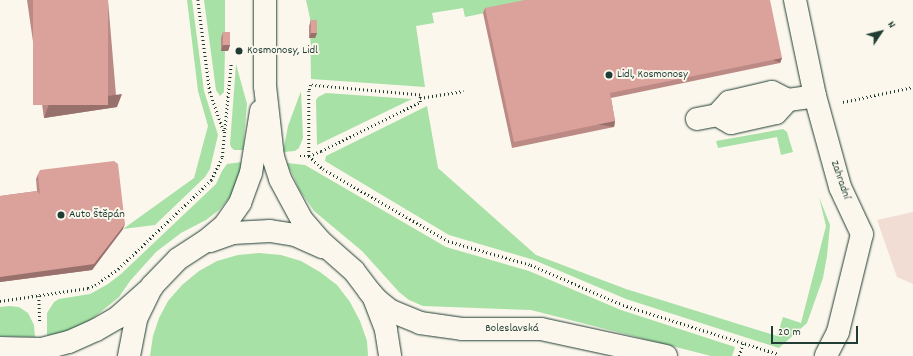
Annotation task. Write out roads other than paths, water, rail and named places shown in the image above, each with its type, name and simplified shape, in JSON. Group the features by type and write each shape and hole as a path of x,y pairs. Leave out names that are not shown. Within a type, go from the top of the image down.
{"main road":[{"path":"265,0 265,86 273,157 280,179 302,220 320,241 354,271 367,288 383,319 390,356"},
{"name":"Zahradní","path":"795,0 814,96 840,187 862,234 838,332 826,356"},
{"path":"0,348 42,349 70,342 96,330 117,318 152,286 168,268 224,226 242,198 251,173 265,86"},
{"path":"707,117 729,102 772,92 788,100 814,96"},
{"path":"198,246 233,233 270,231 306,239 338,256"},
{"path":"129,356 136,319 152,286"},
{"name":"Boleslavská","path":"367,288 378,301 391,311 420,323 462,330 541,329 666,356"}],"place":[{"name":"Kosmonosy, Lidl","path":"239,51"},
{"name":"Lidl, Kosmonosy","path":"609,75"},
{"name":"Auto Štěpán","path":"61,215"}]}
